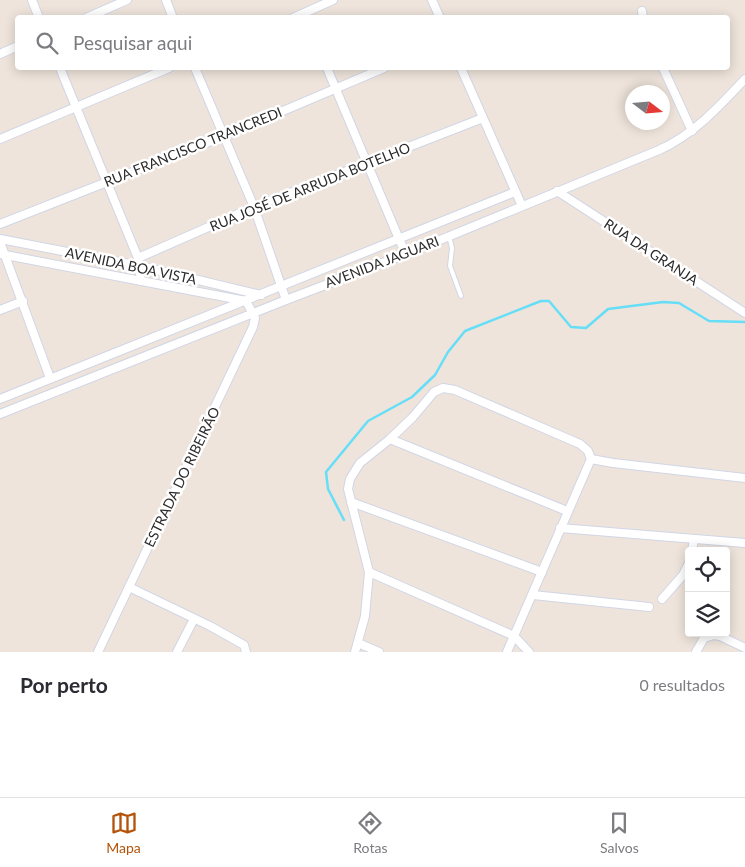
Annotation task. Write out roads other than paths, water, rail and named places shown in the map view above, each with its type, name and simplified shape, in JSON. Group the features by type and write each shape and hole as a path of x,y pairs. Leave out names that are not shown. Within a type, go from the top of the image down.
{"street":[{"path":"32,0 38,15"},
{"path":"93,15 127,0"},
{"path":"166,0 172,15"},
{"path":"306,15 333,0"},
{"path":"432,0 439,15"},
{"path":"0,54 15,47"},
{"path":"61,70 139,262 141,281"},
{"path":"0,139 164,70"},
{"path":"196,70 254,207 286,300"},
{"path":"329,70 406,254"},
{"name":"RUA FRANCISCO TRANCREDI","path":"0,224 224,136 379,70"},
{"path":"462,70 522,206"},
{"path":"664,70 692,131"},
{"name":"AVENIDA JAGUARI","path":"0,414 252,313 406,254 677,142 711,115 745,79"},
{"name":"RUA JOSÉ DE ARRUDA BOTELHO","path":"139,262 254,207 483,118"},
{"name":"RUA DA GRANJA","path":"557,191 745,313"},
{"name":"AVENIDA JAGUARI","path":"0,399 516,192"},
{"path":"0,241 3,254 23,301 50,378"},
{"name":"AVENIDA BOA VISTA","path":"0,241 139,262 261,295"},
{"name":"AVENIDA BOA VISTA","path":"3,254 246,301"},
{"path":"0,310 23,301"},
{"path":"246,301 252,313"},
{"name":"ESTRADA DO RIBEIRÃO","path":"98,652 253,327 255,318 252,313"},
{"path":"355,652 366,607 369,572 348,489 354,472 360,463 390,439 417,413 434,392 448,388 580,444 588,451 590,460 507,652"},
{"path":"390,439 567,511"},
{"path":"590,460 745,478"},
{"path":"351,502 542,572"},
{"path":"560,528 745,543"},
{"path":"693,547 694,540"},
{"path":"662,600 685,571"},
{"path":"369,572 514,636 529,652"},
{"path":"129,587 244,645 246,652"},
{"path":"533,595 649,607"},
{"path":"177,652 194,619"},
{"path":"696,652 704,638 714,635 745,648"},
{"path":"358,643 379,652"}],"lane":[{"path":"449,236 452,248 450,266 460,296"}],"waterway":[{"path":"344,520 328,489 326,472 368,421 412,397 435,375 448,352 465,331 541,301 549,301 571,327 586,328 608,309 663,302 679,303 709,321 745,322"}]}
